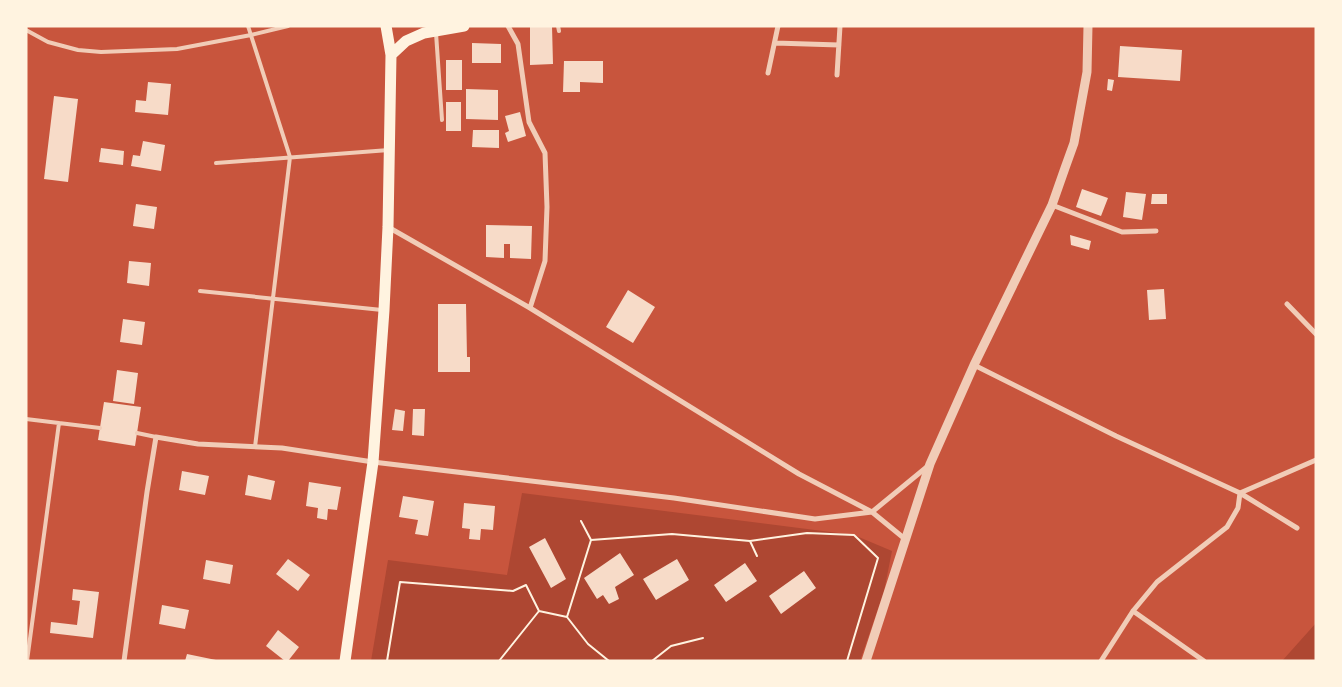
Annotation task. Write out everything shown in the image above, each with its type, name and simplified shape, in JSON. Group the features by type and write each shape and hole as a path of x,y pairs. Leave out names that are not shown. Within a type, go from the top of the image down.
{"main road":[{"path":"346,661 373,462 384,310 388,227 391,55 386,26"},
{"path":"391,55 406,41 424,33 464,26"}],"street":[{"path":"508,26 518,44 530,122 545,153 546,261 530,308"},
{"path":"768,73 778,26"},
{"path":"837,75 840,26"},
{"path":"866,661 930,464 974,365 1052,205 1074,143 1088,72 1088,26"},
{"path":"775,43 839,45"},
{"path":"1052,205 1122,232 1156,231"},
{"path":"388,227 530,308 799,474 872,512 905,539"},
{"path":"1287,304 1316,334"},
{"path":"974,365 1116,436 1240,493 1297,528"},
{"path":"124,661 146,492 156,437 198,444 282,448 373,462 674,498 815,519 872,512 930,464"},
{"path":"1240,493 1316,460"},
{"path":"1100,661 1133,611 1157,582 1227,527 1238,508 1240,493"},
{"path":"1133,611 1204,661"}],"lane":[{"path":"248,26 290,157 254,447"},
{"path":"26,30 48,42 78,50 101,52 177,49 288,26"},
{"path":"436,31 442,120"},
{"path":"216,163 389,150"},
{"path":"200,291 384,310"},
{"path":"26,419 100,428"},
{"path":"27,661 59,423"},
{"path":"137,433 156,437"}],"path":[{"path":"567,617 591,540 581,521"},
{"path":"591,540 672,534 750,541 807,533 854,535 878,558 847,661"},
{"path":"750,541 758,556"},
{"path":"387,661 400,582 513,592 526,584 539,611"},
{"path":"539,611 567,617 588,644 609,661"},
{"path":"500,661 539,611"},
{"path":"652,661 671,646 703,638"}],"shaded area":[{"path":"522,493 854,535 892,551 884,591 860,661 371,661 388,560 507,575"},
{"path":"1316,623 1316,661 1282,661"}],"building":[{"path":"530,26 552,26 553,64 530,65"},
{"path":"472,43 501,44 501,63 472,63"},
{"path":"1120,46 1182,50 1180,81 1118,77"},
{"path":"446,60 462,60 462,90 446,90"},
{"path":"564,61 603,61 603,83 580,82 580,92 563,92"},
{"path":"1108,79 1114,80 1112,91 1107,90"},
{"path":"148,82 171,84 168,115 135,112 136,100 146,101"},
{"path":"466,89 498,90 498,120 466,119"},
{"path":"54,96 78,99 68,182 44,179"},
{"path":"446,102 461,102 461,131 446,131"},
{"path":"520,112 526,136 508,142 505,133 509,131 505,116"},
{"path":"473,130 499,130 499,148 472,147"},
{"path":"143,141 165,145 161,171 131,166 133,155 140,156"},
{"path":"101,148 124,151 123,165 99,162"},
{"path":"1082,189 1108,198 1101,216 1076,207"},
{"path":"1126,192 1146,194 1142,220 1123,217"},
{"path":"1152,194 1167,194 1167,204 1151,204"},
{"path":"136,204 157,207 154,229 133,226"},
{"path":"486,225 532,226 531,259 510,258 510,244 504,244 504,258 486,257"},
{"path":"1070,235 1091,241 1089,250 1071,245"},
{"path":"129,261 151,263 149,286 127,283"},
{"path":"1164,289 1166,319 1149,320 1147,290"},
{"path":"628,290 655,307 633,343 606,327"},
{"path":"438,304 466,304 467,357 470,357 470,372 438,372"},
{"path":"123,319 145,322 142,345 120,342"},
{"path":"117,370 138,373 134,404 113,401"},
{"path":"104,402 141,407 135,446 98,440"},
{"path":"395,409 405,411 403,431 392,430"},
{"path":"413,409 425,409 424,436 412,435"},
{"path":"182,471 209,476 205,495 179,490"},
{"path":"248,475 275,481 271,500 245,495"},
{"path":"309,482 341,487 337,510 328,509 327,520 317,518 318,508 306,506"},
{"path":"403,496 434,501 428,536 415,534 418,520 399,517"},
{"path":"464,503 495,506 493,530 481,529 480,540 469,539 470,529 462,528"},
{"path":"545,538 566,579 551,588 529,547"},
{"path":"620,553 634,575 615,587 619,599 609,604 603,595 597,599 584,578"},
{"path":"288,559 310,575 298,591 276,574"},
{"path":"677,559 689,580 656,600 643,579"},
{"path":"206,560 233,565 230,584 203,579"},
{"path":"745,563 757,581 726,602 714,585"},
{"path":"804,571 816,588 781,614 769,596"},
{"path":"73,589 99,592 93,638 50,633 51,622 77,625 80,601 72,600"},
{"path":"162,605 189,610 185,629 159,624"},
{"path":"278,630 299,647 288,661 285,661 266,646"},
{"path":"187,654 216,660 216,661 185,661"}]}
